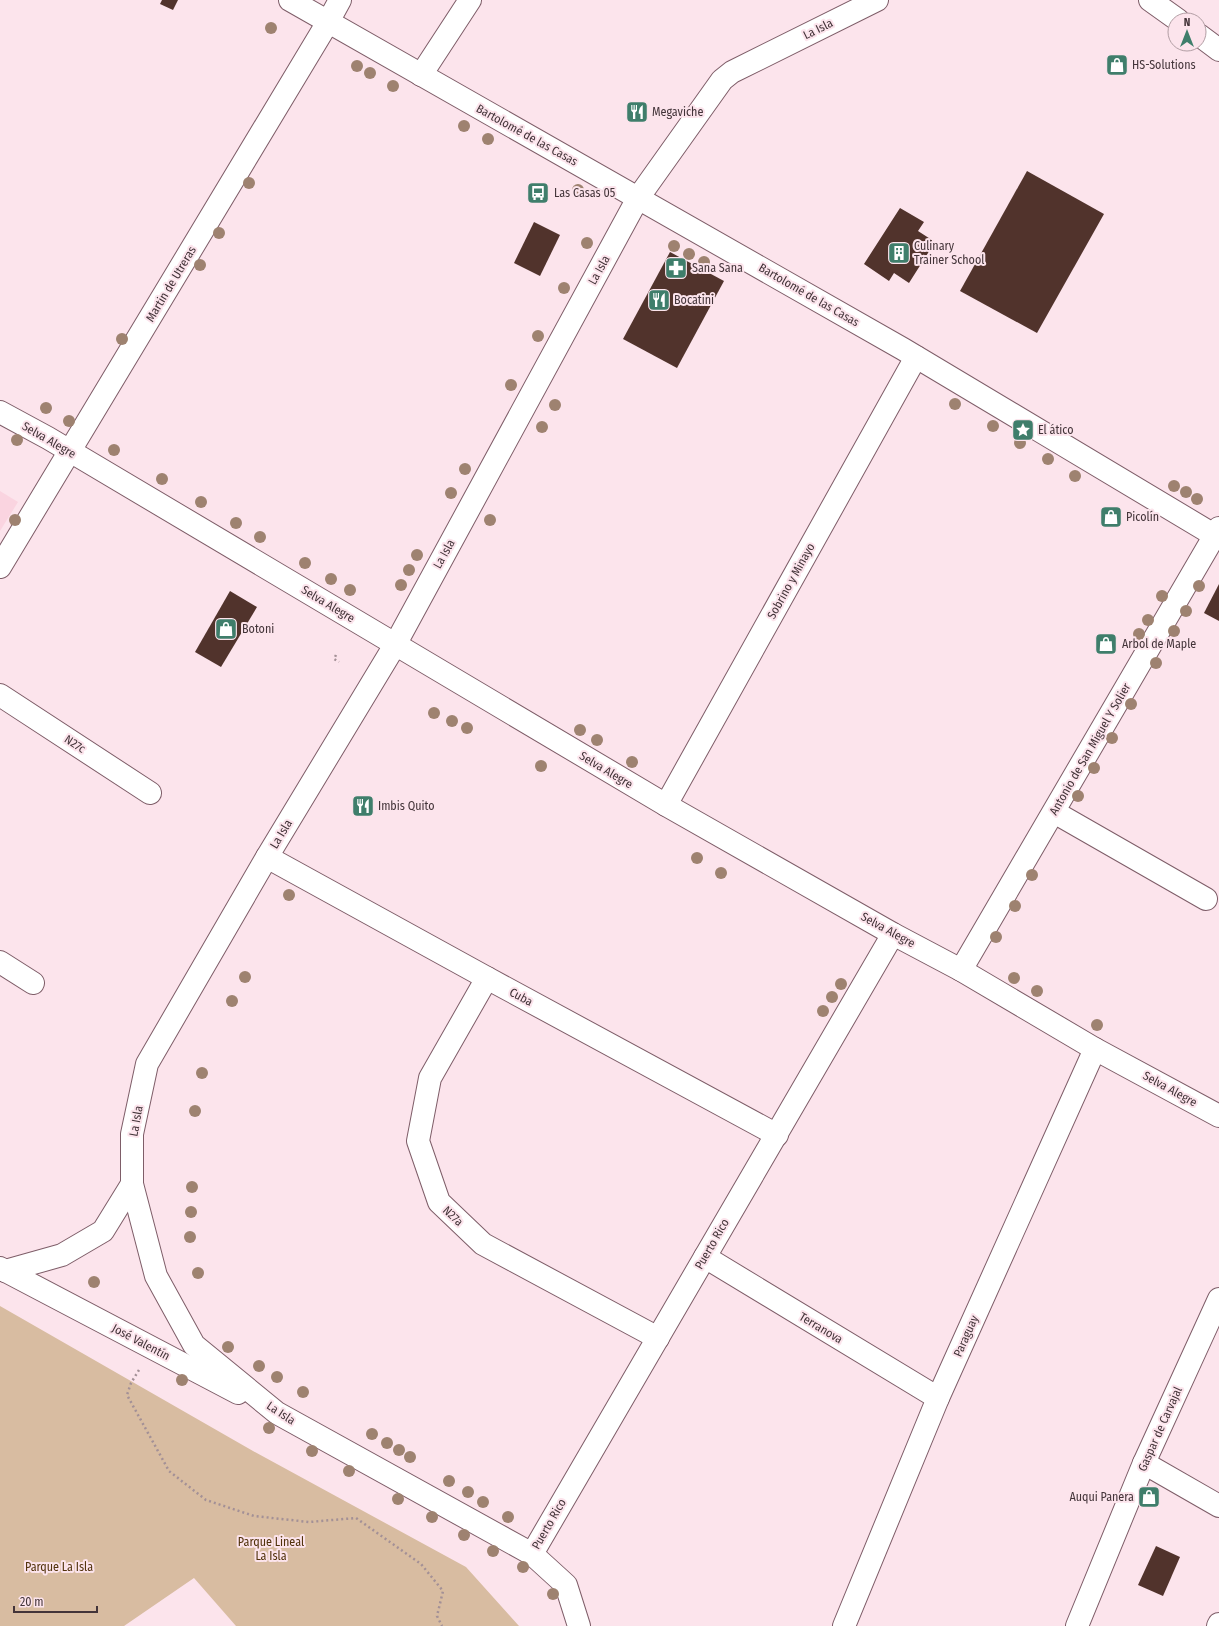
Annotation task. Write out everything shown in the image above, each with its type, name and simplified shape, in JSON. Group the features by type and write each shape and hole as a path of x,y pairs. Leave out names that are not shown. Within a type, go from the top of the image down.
{"street":[{"name":"Bartolomé de las Casas","path":"290,0 916,357 1218,534"},
{"name":"Martin de Utreras","path":"0,567 340,0"},
{"path":"421,75 470,0"},
{"name":"La Isla","path":"579,1626 566,1585 532,1554 277,1413 194,1345 156,1276 132,1184 132,1134 147,1064 267,856 395,645 638,198 722,80 732,72 877,0"},
{"path":"1150,0 1167,12"},
{"path":"1207,41 1219,50"},
{"name":"Sobrino y Minayo","path":"666,805 916,357"},
{"name":"Selva Alegre","path":"0,412 666,805 893,934 961,970 1095,1049 1219,1116"},
{"name":"Antonio de San Miguel Y Solier","path":"961,970 1218,534"},
{"name":"N27c","path":"0,695 150,793"},
{"path":"1054,812 1206,899"},
{"name":"Cuba","path":"267,856 487,978 776,1135"},
{"name":"Puerto Rico","path":"532,1554 893,934"},
{"path":"0,962 33,983"},
{"name":"N27a","path":"487,978 430,1078 418,1141 439,1202 483,1244 658,1338"},
{"name":"Paraguay","path":"844,1626 938,1398 1095,1049"},
{"name":"José Valentín","path":"2,1269 62,1255 103,1231 132,1184"},
{"name":"Terranova","path":"705,1257 938,1398"},
{"name":"José Valentín","path":"2,1269 277,1413"},
{"name":"Gaspar de Carvajal","path":"1077,1626 1144,1463 1219,1299"},
{"path":"1144,1463 1219,1506"}],"path":[{"path":"336,655 334,659 339,662"},
{"path":"142,1364 131,1383 127,1395 169,1472 206,1500 254,1516 309,1522 356,1518 421,1564 443,1591 437,1616 442,1626"}],"shaded area":[{"path":"0,491 18,502 0,531"}],"green space":[{"name":"Parque Lineal La Isla","path":"0,1306 253,1451 466,1567 519,1626 236,1626 194,1578 124,1626 0,1626"}],"building":[{"path":"162,0 178,0 173,10 160,4"},
{"path":"1027,171 1104,214 1037,333 960,291"},
{"name":"Culinary Trainer School","path":"900,208 924,222 918,231 935,242 909,283 894,273 889,281 864,264"},
{"path":"534,222 560,235 540,276 514,263"},
{"path":"670,252 724,281 677,368 623,339"},
{"path":"1219,584 1219,621 1204,613"},
{"name":"Botoni","path":"230,591 257,607 221,667 195,652"},
{"path":"1156,1546 1180,1557 1163,1596 1138,1585"}],"place":[{"name":"HS-Solutions","path":"1117,65"},
{"name":"Megaviche","path":"637,112"},
{"name":"Las Casas 05","path":"538,193"},
{"name":"Culinary Trainer School","path":"899,253"},
{"name":"Sana Sana","path":"676,268"},
{"name":"Bocatini","path":"659,300"},
{"name":"El ático","path":"1023,430"},
{"name":"Picolín","path":"1111,517"},
{"name":"Botoni","path":"226,629"},
{"name":"Arbol de Maple","path":"1106,644"},
{"name":"Imbis Quito","path":"363,806"},
{"name":"Auqui Panera","path":"1149,1497"}],"park label":[{"name":"Parque La Isla","path":"59,1567"}]}
